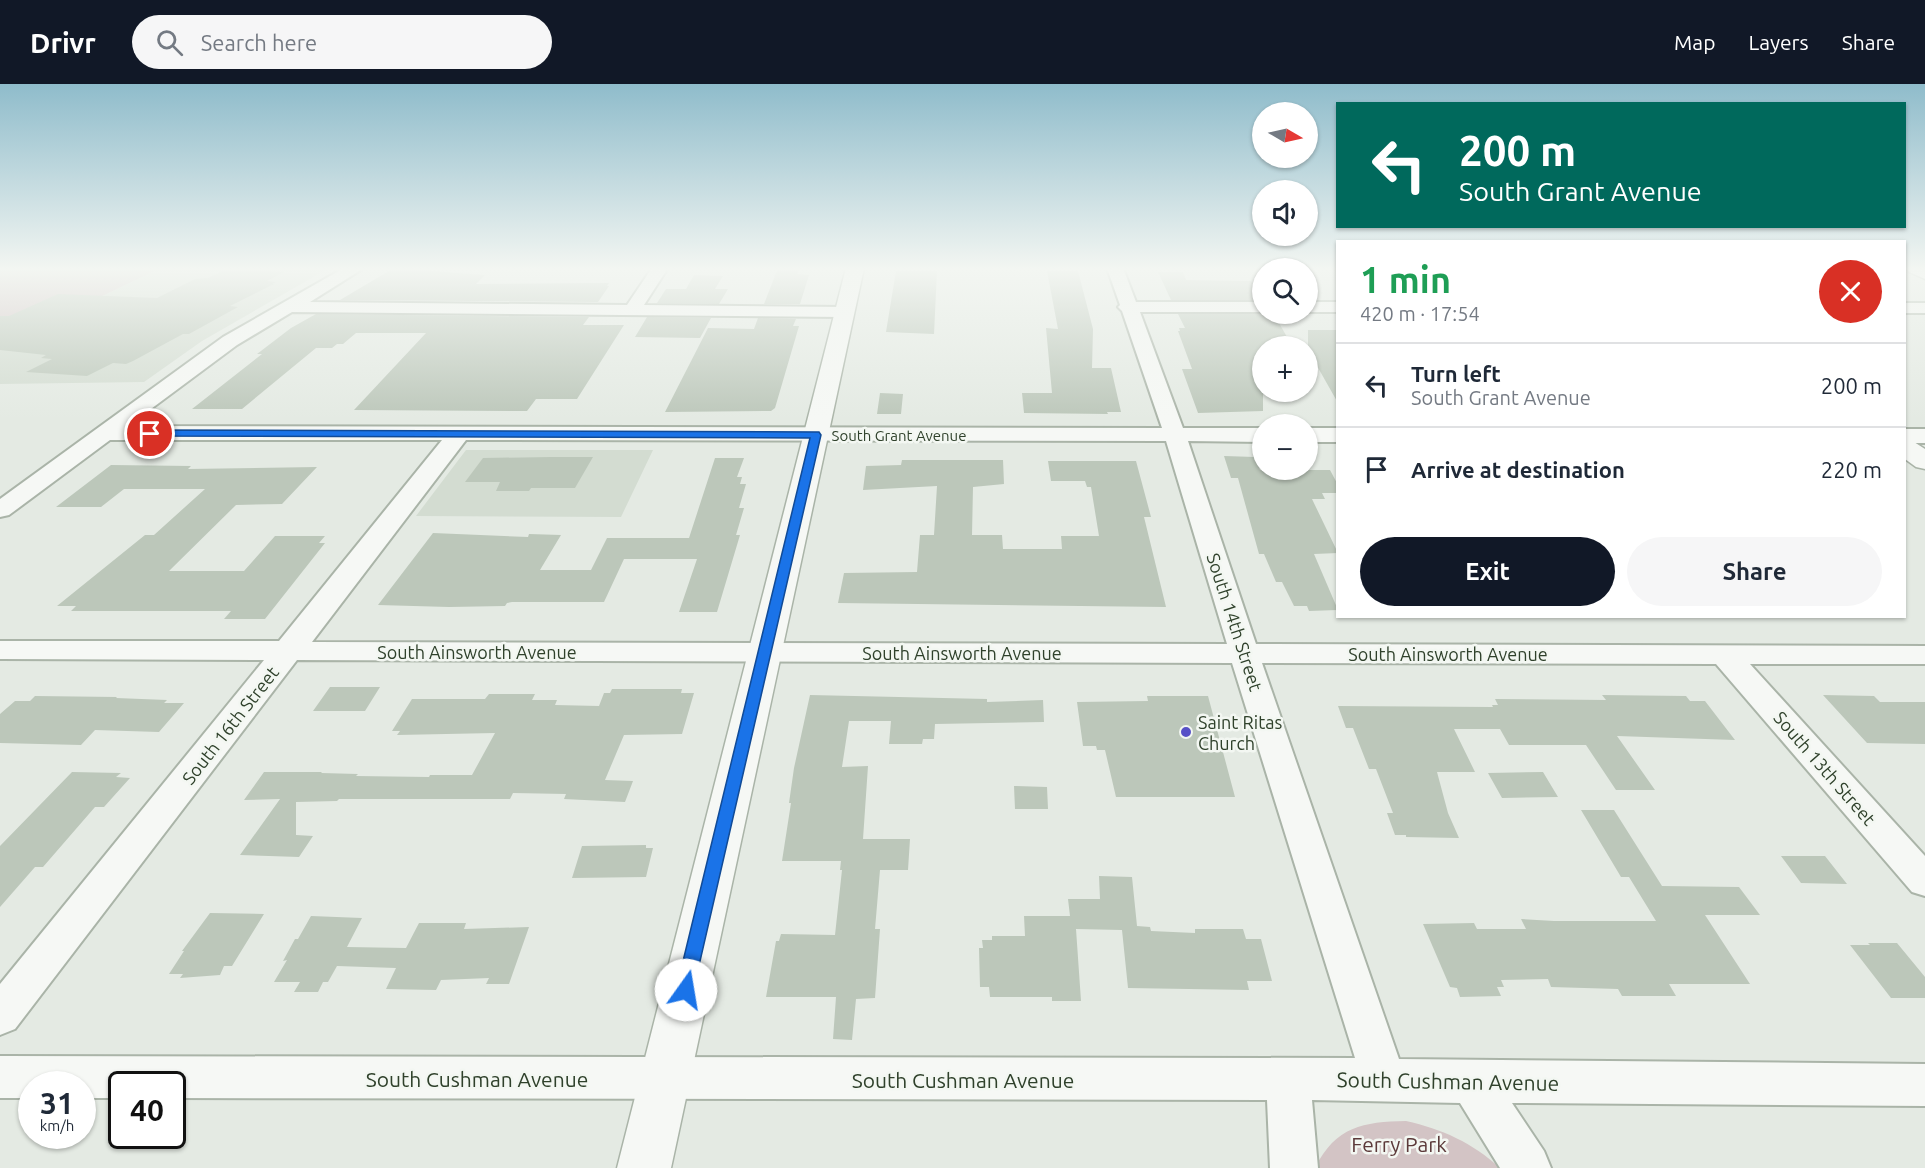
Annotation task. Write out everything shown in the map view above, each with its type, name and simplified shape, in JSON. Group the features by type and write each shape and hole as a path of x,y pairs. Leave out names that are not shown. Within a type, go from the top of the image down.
{"street":[{"path":"0,510 230,341 270,319"},
{"path":"644,1168 843,319"},
{"name":"South 14th Street","path":"1131,319 1175,435 1297,819 1384,1079"},
{"name":"South Grant Avenue","path":"103,434 1252,435"},
{"name":"South 16th Street","path":"0,1016 459,434"},
{"path":"1318,435 1336,435"},
{"path":"1906,436 1925,436"},
{"path":"1906,448 1925,461"},
{"name":"South Ainsworth Avenue","path":"0,651 1925,655"},
{"name":"South 13th Street","path":"1725,654 1925,881"},
{"name":"South Cushman Avenue","path":"0,1077 1288,1081 1384,1079 1472,1082 1925,1084"},
{"path":"1288,1081 1293,1168"},
{"path":"1472,1082 1527,1168"}],"shaded area":[{"path":"54,319 241,319 202,341 144,382 0,384 0,322"},
{"path":"466,450 653,450 621,517 416,516"}],"green space":[{"path":"0,319 55,319 54,319 0,322"},
{"name":"Ferry Park","path":"1406,1121 1432,1128 1468,1144 1500,1168 1315,1168 1332,1143 1352,1129 1377,1123"}],"building":[{"path":"0,319 217,319 133,361 126,364 113,363 87,376 26,372 52,359 41,358 46,355 0,350"},
{"path":"308,319 588,319 583,325 624,325 577,399 536,399 527,411 354,410 426,333 356,333 343,344 337,344 332,348 316,348 242,409 192,409 291,328"},
{"path":"646,319 711,319 700,338 635,337"},
{"path":"758,319 796,319 793,326 799,326 775,408 771,411 665,412 708,328 754,329"},
{"path":"888,319 935,319 934,334 886,332"},
{"path":"1056,319 1090,319 1093,329 1092,368 1111,368 1121,412 1107,412 1108,414 1024,413 1022,393 1052,393 1046,328 1058,329"},
{"path":"1180,319 1252,319 1252,324 1280,324 1286,336 1252,336 1252,402 1263,402 1263,411 1198,413 1182,369 1192,369 1178,331 1180,331 1179,328 1185,328"},
{"path":"1308,330 1336,330 1336,399 1318,368 1318,336 1308,336"},
{"path":"880,393 903,394 901,414 877,414"},
{"path":"1224,456 1252,457 1252,480 1318,480 1318,470 1330,470 1336,481 1336,493 1322,493 1325,499 1312,499 1336,553 1314,554 1336,610 1309,611 1307,606 1294,606 1282,582 1276,582 1264,554 1259,554 1238,478 1231,478"},
{"path":"593,457 575,488 496,491 500,482 465,482 483,458"},
{"path":"715,458 744,458 737,477 742,477 740,484 746,484 739,508 744,508 736,535 740,535 717,612 679,612 697,559 624,559 604,602 512,602 505,606 449,607 378,605 433,533 528,537 529,534 561,535 540,570 591,570 607,538 689,538"},
{"path":"902,460 1003,460 1004,484 973,487 972,535 1002,535 1003,549 1062,549 1061,536 1099,536 1091,487 1087,487 1085,481 1051,481 1048,461 1136,461 1151,517 1144,517 1166,607 838,603 844,573 917,572 920,535 934,535 937,486 863,490 866,466 901,465"},
{"path":"111,465 191,466 188,469 317,467 282,504 236,505 169,571 244,571 275,536 325,536 319,543 325,543 265,619 224,619 231,611 71,611 76,606 57,606 145,535 154,535 205,489 124,489 101,507 56,507"},
{"path":"330,687 380,687 365,711 313,711"},
{"path":"612,689 682,689 681,693 694,693 682,734 624,735 605,780 633,781 625,802 564,799 566,794 513,793 510,799 339,799 337,801 296,802 296,835 313,836 299,857 240,855 280,799 244,800 264,772 358,774 356,776 472,775 495,733 397,735 400,731 392,731 412,699 485,699 489,694 535,694 532,700 557,700 555,705 599,706 604,693 610,693"},
{"path":"810,695 987,699 987,702 1043,700 1044,722 935,724 934,739 923,739 922,744 889,744 891,721 849,721 842,767 868,766 863,839 910,839 908,870 880,870 875,929 880,929 875,998 856,999 852,1040 833,1039 836,997 766,997 776,941 779,941 781,934 835,935 841,861 782,861 794,768"},
{"path":"1602,695 1686,696 1690,701 1705,701 1735,740 1617,736 1655,790 1616,790 1586,745 1509,745 1500,729 1454,729 1475,772 1437,772 1448,813 1459,838 1406,837 1406,835 1395,835 1387,813 1393,813 1376,769 1369,769 1353,728 1346,728 1338,706 1493,707 1492,705 1498,705 1495,699 1606,700"},
{"path":"1823,695 1874,696 1880,702 1925,702 1925,744 1867,743"},
{"path":"35,696 117,697 184,703 159,732 95,730 81,745 0,743 0,714 15,701 30,701"},
{"path":"1147,696 1208,696 1235,797 1116,797 1105,750 1097,750 1096,746 1083,746 1077,702 1148,701"},
{"path":"72,772 121,773 116,777 130,778 104,807 95,807 43,867 35,867 0,907 0,846"},
{"path":"1543,772 1558,797 1502,798 1488,773"},
{"path":"1014,786 1047,787 1048,809 1015,809"},
{"path":"1581,810 1614,810 1662,886 1739,887 1760,915 1705,915 1750,984 1669,984 1676,996 1622,996 1618,989 1551,987 1548,979 1501,980 1504,987 1497,987 1501,996 1460,997 1457,988 1450,987 1423,924 1474,923 1477,929 1526,929 1521,919 1656,921 1629,877 1621,877"},
{"path":"646,845 646,848 653,848 646,877 572,878 582,846"},
{"path":"1781,856 1825,856 1847,884 1801,883"},
{"path":"1099,876 1132,877 1137,926 1150,927 1151,931 1195,933 1195,929 1243,929 1246,939 1261,939 1272,981 1247,981 1249,990 1128,988 1122,930 1076,929 1081,1001 1052,1001 1052,997 990,997 989,987 980,987 979,948 983,948 982,940 992,940 992,936 1025,936 1024,916 1070,916 1068,899 1100,899"},
{"path":"210,913 264,914 232,966 224,966 220,975 180,978 183,974 169,974 184,951 182,951"},
{"path":"311,916 362,918 347,947 406,948 419,923 466,923 464,929 529,927 509,984 486,984 489,978 441,980 436,990 386,989 396,968 337,966 328,982 323,982 318,992 294,992 300,982 274,982 287,960 283,961 295,939 298,939"},
{"path":"1868,943 1897,943 1925,977 1925,998 1891,998 1850,945 1870,945"}],"place":[{"name":"Saint Ritas Church","path":"1186,732"}],"route":[{"path":"150,434 816,435 686,990"}]}
